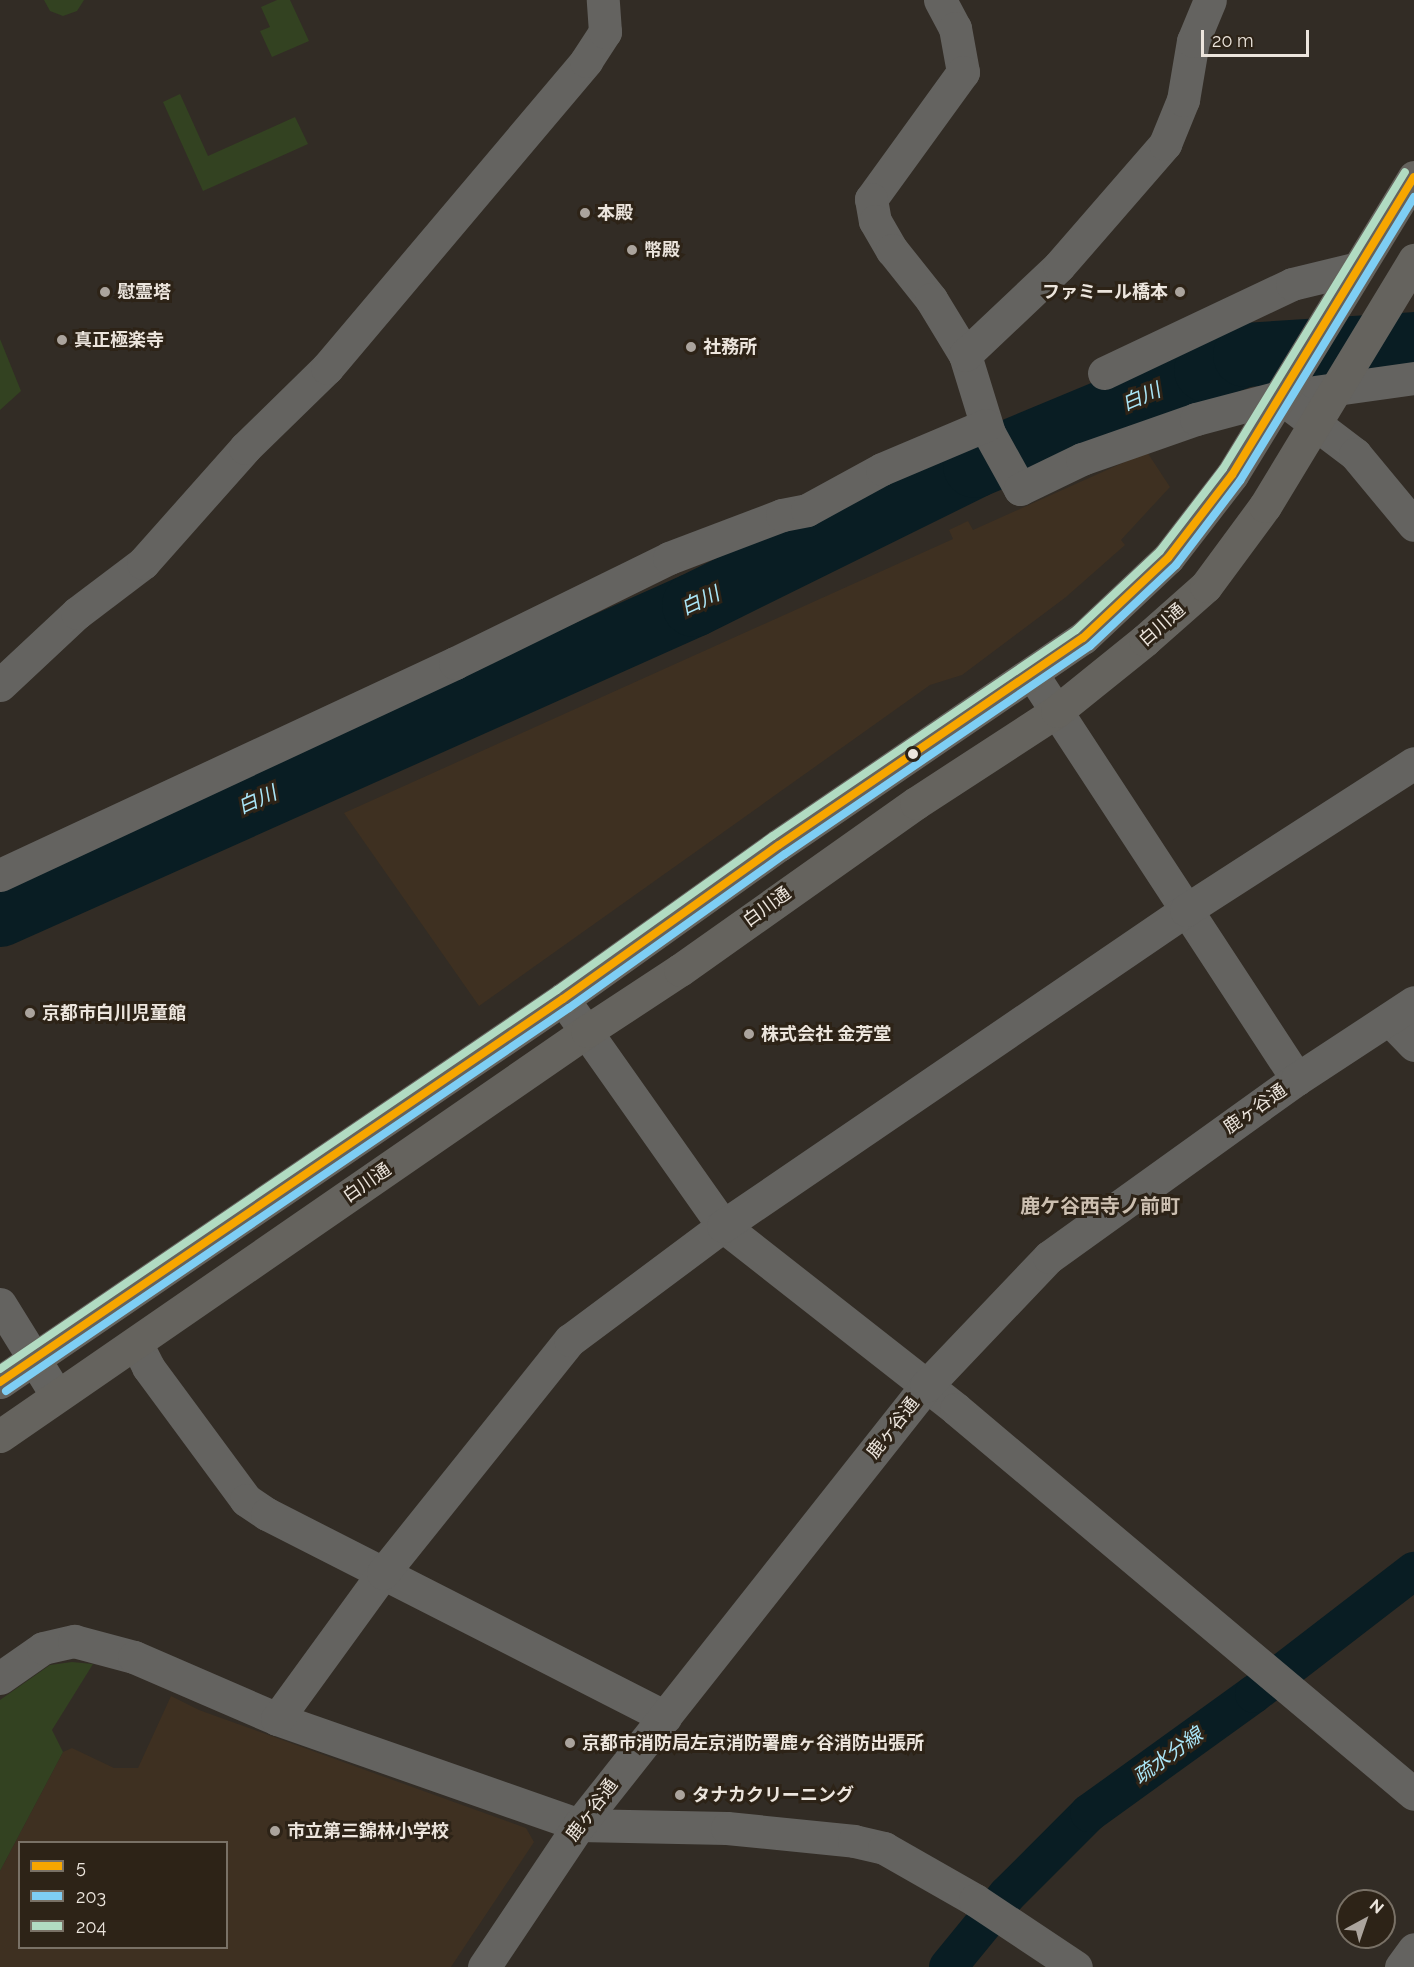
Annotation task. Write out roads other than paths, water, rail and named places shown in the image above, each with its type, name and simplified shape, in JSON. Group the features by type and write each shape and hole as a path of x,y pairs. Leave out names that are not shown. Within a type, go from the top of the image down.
{"main road":[{"path":"0,1382 563,999 779,845 1083,638 1168,558 1232,475 1414,177"},
{"name":"白川通","path":"0,1436 586,1031 680,970 916,803 1057,711 1206,586 1265,506 1414,260"}],"street":[{"path":"0,685 77,612 143,563 245,448 327,368 586,62 605,32 603,0"},
{"path":"940,0 955,28 963,72 871,199 875,221 892,250 931,299 965,355 988,429 1020,489 1082,459 1285,388 1340,379 1414,378"},
{"path":"965,355 1059,266 1165,144 1183,100 1193,41 1210,0"},
{"path":"1104,373 1292,284 1358,268"},
{"path":"1285,388 1314,423 1355,454 1414,525"},
{"path":"0,875 455,663 669,558 782,515 807,510 882,469 988,429"},
{"path":"1032,674 1297,1079"},
{"path":"277,1719 382,1573 570,1340 723,1226 1186,910 1414,763"},
{"path":"563,999 723,1226 926,1386 1414,1794"},
{"path":"1401,1011 1414,1045"},
{"name":"鹿ヶ谷通","path":"484,1967 579,1825 926,1386 1049,1257 1297,1079 1401,1011"},
{"path":"0,1304 57,1396"},
{"path":"136,1342 148,1367 246,1500 382,1573 665,1717"},
{"path":"0,1678 43,1647 74,1641 134,1657 277,1719 579,1825 727,1828 854,1840 912,1861 1076,1967"},
{"path":"1401,1967 1414,1949"}],"waterway":[{"name":"白川","path":"0,915 694,605 975,466 1206,370 1245,355 1414,344"},
{"name":"疏水分線","path":"948,1967 1007,1895 1089,1813 1254,1694 1414,1571"}],"place":[{"name":"本殿","path":"585,213"},
{"name":"幣殿","path":"632,250"},
{"name":"慰霊塔","path":"105,292"},
{"name":"ファミール橋本","path":"1180,292"},
{"name":"真正極楽寺","path":"62,340"},
{"name":"社務所","path":"691,347"},
{"name":"京都市白川児童館","path":"30,1013"},
{"name":"株式会社 金芳堂","path":"749,1034"},
{"name":"京都市消防局左京消防署鹿ヶ谷消防出張所","path":"570,1743"},
{"name":"タナカクリーニング","path":"680,1795"},
{"name":"市立第三錦林小学校","path":"275,1831"}],"district":[{"name":"鹿ケ谷西寺ノ前町","path":"1100,1206"}]}
